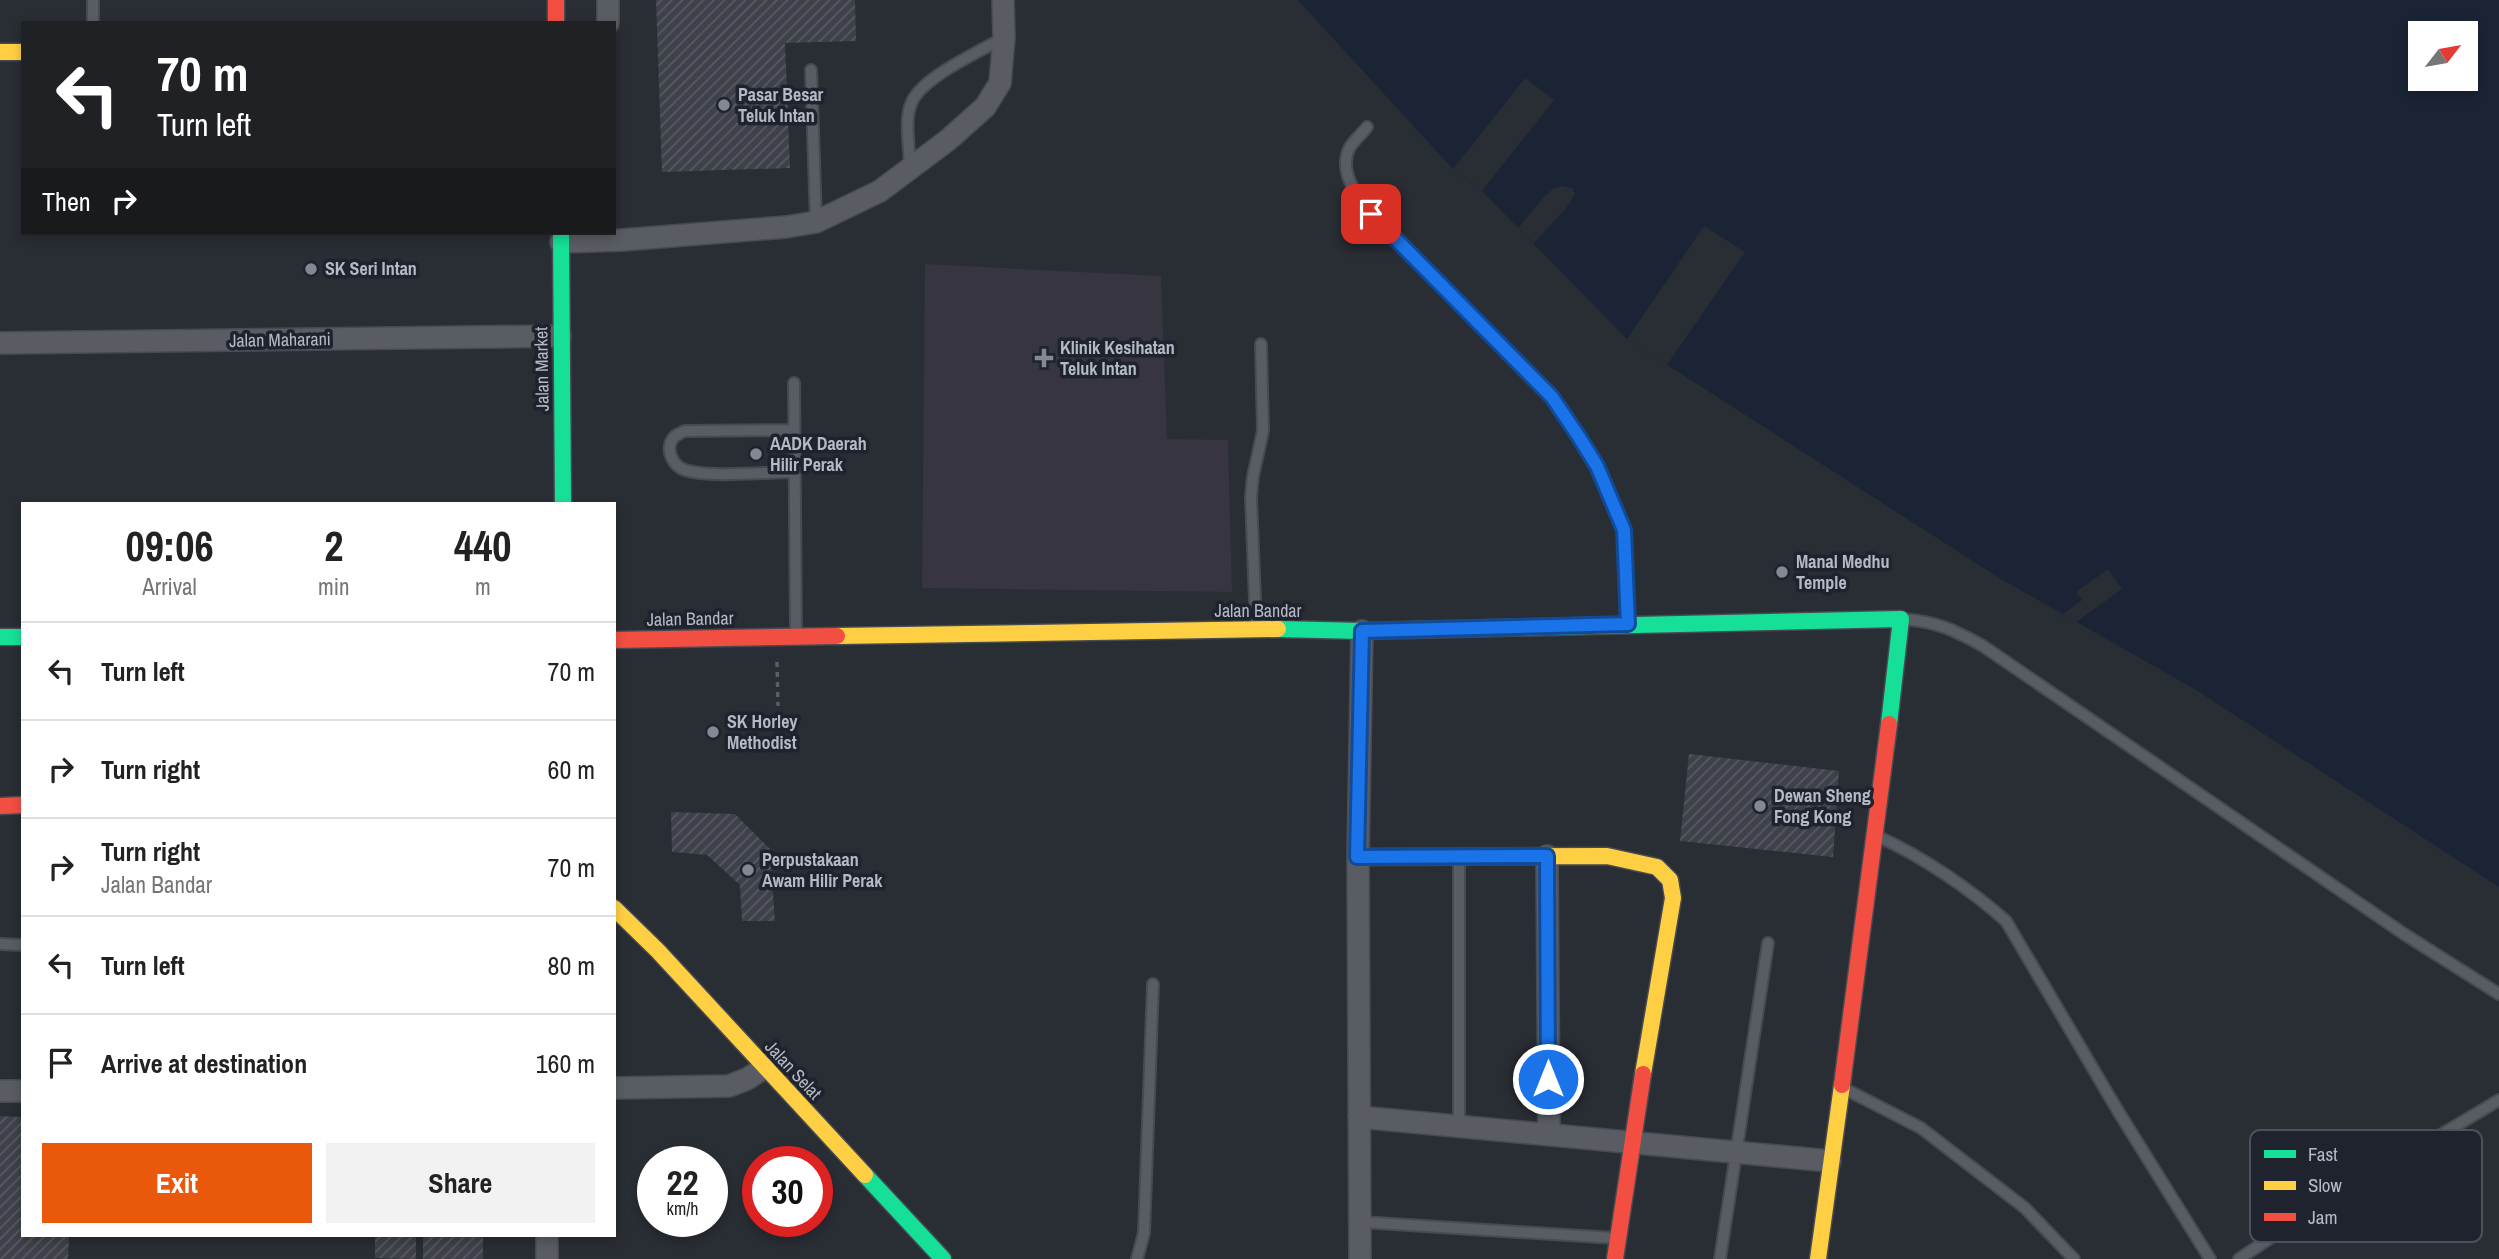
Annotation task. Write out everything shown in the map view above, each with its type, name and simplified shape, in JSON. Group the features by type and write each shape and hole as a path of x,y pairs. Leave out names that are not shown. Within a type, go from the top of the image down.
{"street":[{"path":"556,0 556,21"},
{"path":"608,0 608,21"},
{"path":"561,237 786,227 816,222 880,191 985,107 1000,83 1004,37 1003,0"},
{"path":"0,52 21,52"},
{"name":"Jalan Market","path":"561,237 563,502"},
{"name":"Jalan Maharani","path":"0,343 560,336"},
{"path":"1818,1259 1877,836 1901,619"},
{"name":"Jalan Bandar","path":"616,640 1256,629 1362,631 1901,619"},
{"path":"1360,1259 1357,857 1362,631"},
{"path":"0,637 21,637"},
{"path":"0,806 21,805"},
{"path":"1547,856 1549,1134"},
{"path":"1357,857 1607,856 1636,860 1657,867 1670,880 1673,898 1631,1142 1615,1259"},
{"name":"Jalan Selat","path":"616,910 658,951 943,1259"},
{"path":"616,1088 729,1086 764,1068"},
{"path":"0,1091 21,1091"},
{"path":"1359,1117 1830,1161"},
{"path":"547,1237 547,1259"}],"lane":[{"path":"93,0 93,21"},
{"path":"910,169 911,104 920,90 1004,37"},
{"path":"811,70 816,222"},
{"path":"1367,127 1349,149 1346,169 1359,198 1384,228 1552,397 1597,466 1624,530 1628,624"},
{"path":"1256,629 1251,497 1256,455 1263,431 1261,344"},
{"path":"794,383 796,635"},
{"path":"794,430 685,431 676,434 670,441 669,451 672,460 686,471 794,472"},
{"path":"1901,619 1930,621 1983,646 2381,919 2499,994"},
{"path":"1877,836 1906,849 1984,902 2006,922 2111,1100 2210,1259"},
{"path":"1459,857 1459,1126"},
{"path":"1720,1259 1768,943"},
{"path":"0,944 21,945"},
{"path":"1137,1259 1144,1233 1153,984"},
{"path":"1840,1087 1920,1128 2025,1208 2074,1259"},
{"path":"2449,1130 2499,1100"},
{"path":"1361,1222 1618,1239"},
{"path":"2239,1259 2264,1242"}],"path":[{"path":"777,636 778,706"}],"shaded area":[{"name":"Klinik Kesihatan Teluk Intan","path":"925,264 1161,276 1167,439 1228,440 1232,592 922,588"}],"water":[{"path":"1298,0 2499,0 2499,887 2196,690 1996,576 1627,339 1482,191 1453,169"}],"pier":[{"path":"1525,78 1554,100 1482,191 1453,169"},
{"path":"1561,186 1572,188 1575,194 1565,210 1534,243 1518,228 1544,197"},
{"path":"1704,226 1745,252 1667,365 1627,339"},
{"path":"2108,569 2122,589 2072,625 2059,617 2082,600 2076,592"}],"building":[{"name":"Pasar Besar Teluk Intan","path":"656,0 855,0 856,41 785,43 790,168 662,172"},
{"name":"Dewan Sheng Fong Kong","path":"1689,754 1839,771 1833,857 1680,841"},
{"name":"Perpustakaan Awam Hilir Perak","path":"671,812 735,814 770,849 775,921 742,921 740,885 707,855 672,852"},
{"path":"0,1116 21,1117 21,1237 69,1237 68,1259 0,1259"},
{"path":"375,1237 416,1237 416,1259 375,1258"},
{"path":"423,1237 483,1237 483,1259 423,1259"}],"traffic: fast":[{"path":"561,235 563,502"},
{"path":"1278,629 1362,631 1901,619 1889,724"},
{"path":"0,637 21,637"},
{"path":"865,1175 943,1259"}],"traffic: slow":[{"path":"0,52 21,52"},
{"path":"837,636 1278,629"},
{"path":"1358,857 1607,856 1657,867 1670,880 1673,898 1643,1074"},
{"path":"616,910 658,951 865,1175"},
{"path":"1818,1259 1842,1085"}],"traffic: jam":[{"path":"556,0 556,21"},
{"path":"616,640 837,636"},
{"path":"1842,1085 1889,724"},
{"path":"0,806 21,805"},
{"path":"1615,1259 1643,1074"}],"place":[{"name":"Pasar Besar Teluk Intan","path":"724,105"},
{"name":"SK Seri Intan","path":"311,269"},
{"name":"Klinik Kesihatan Teluk Intan","path":"1044,358"},
{"name":"AADK Daerah Hilir Perak","path":"756,454"},
{"name":"Manal Medhu Temple","path":"1782,572"},
{"name":"SK Horley Methodist","path":"713,732"},
{"name":"Dewan Sheng Fong Kong","path":"1760,806"},
{"name":"Perpustakaan Awam Hilir Perak","path":"748,870"}],"route":[{"path":"1371,214 1552,397 1597,466 1624,530 1628,624 1362,631 1357,857 1547,856 1548,1079"}]}
